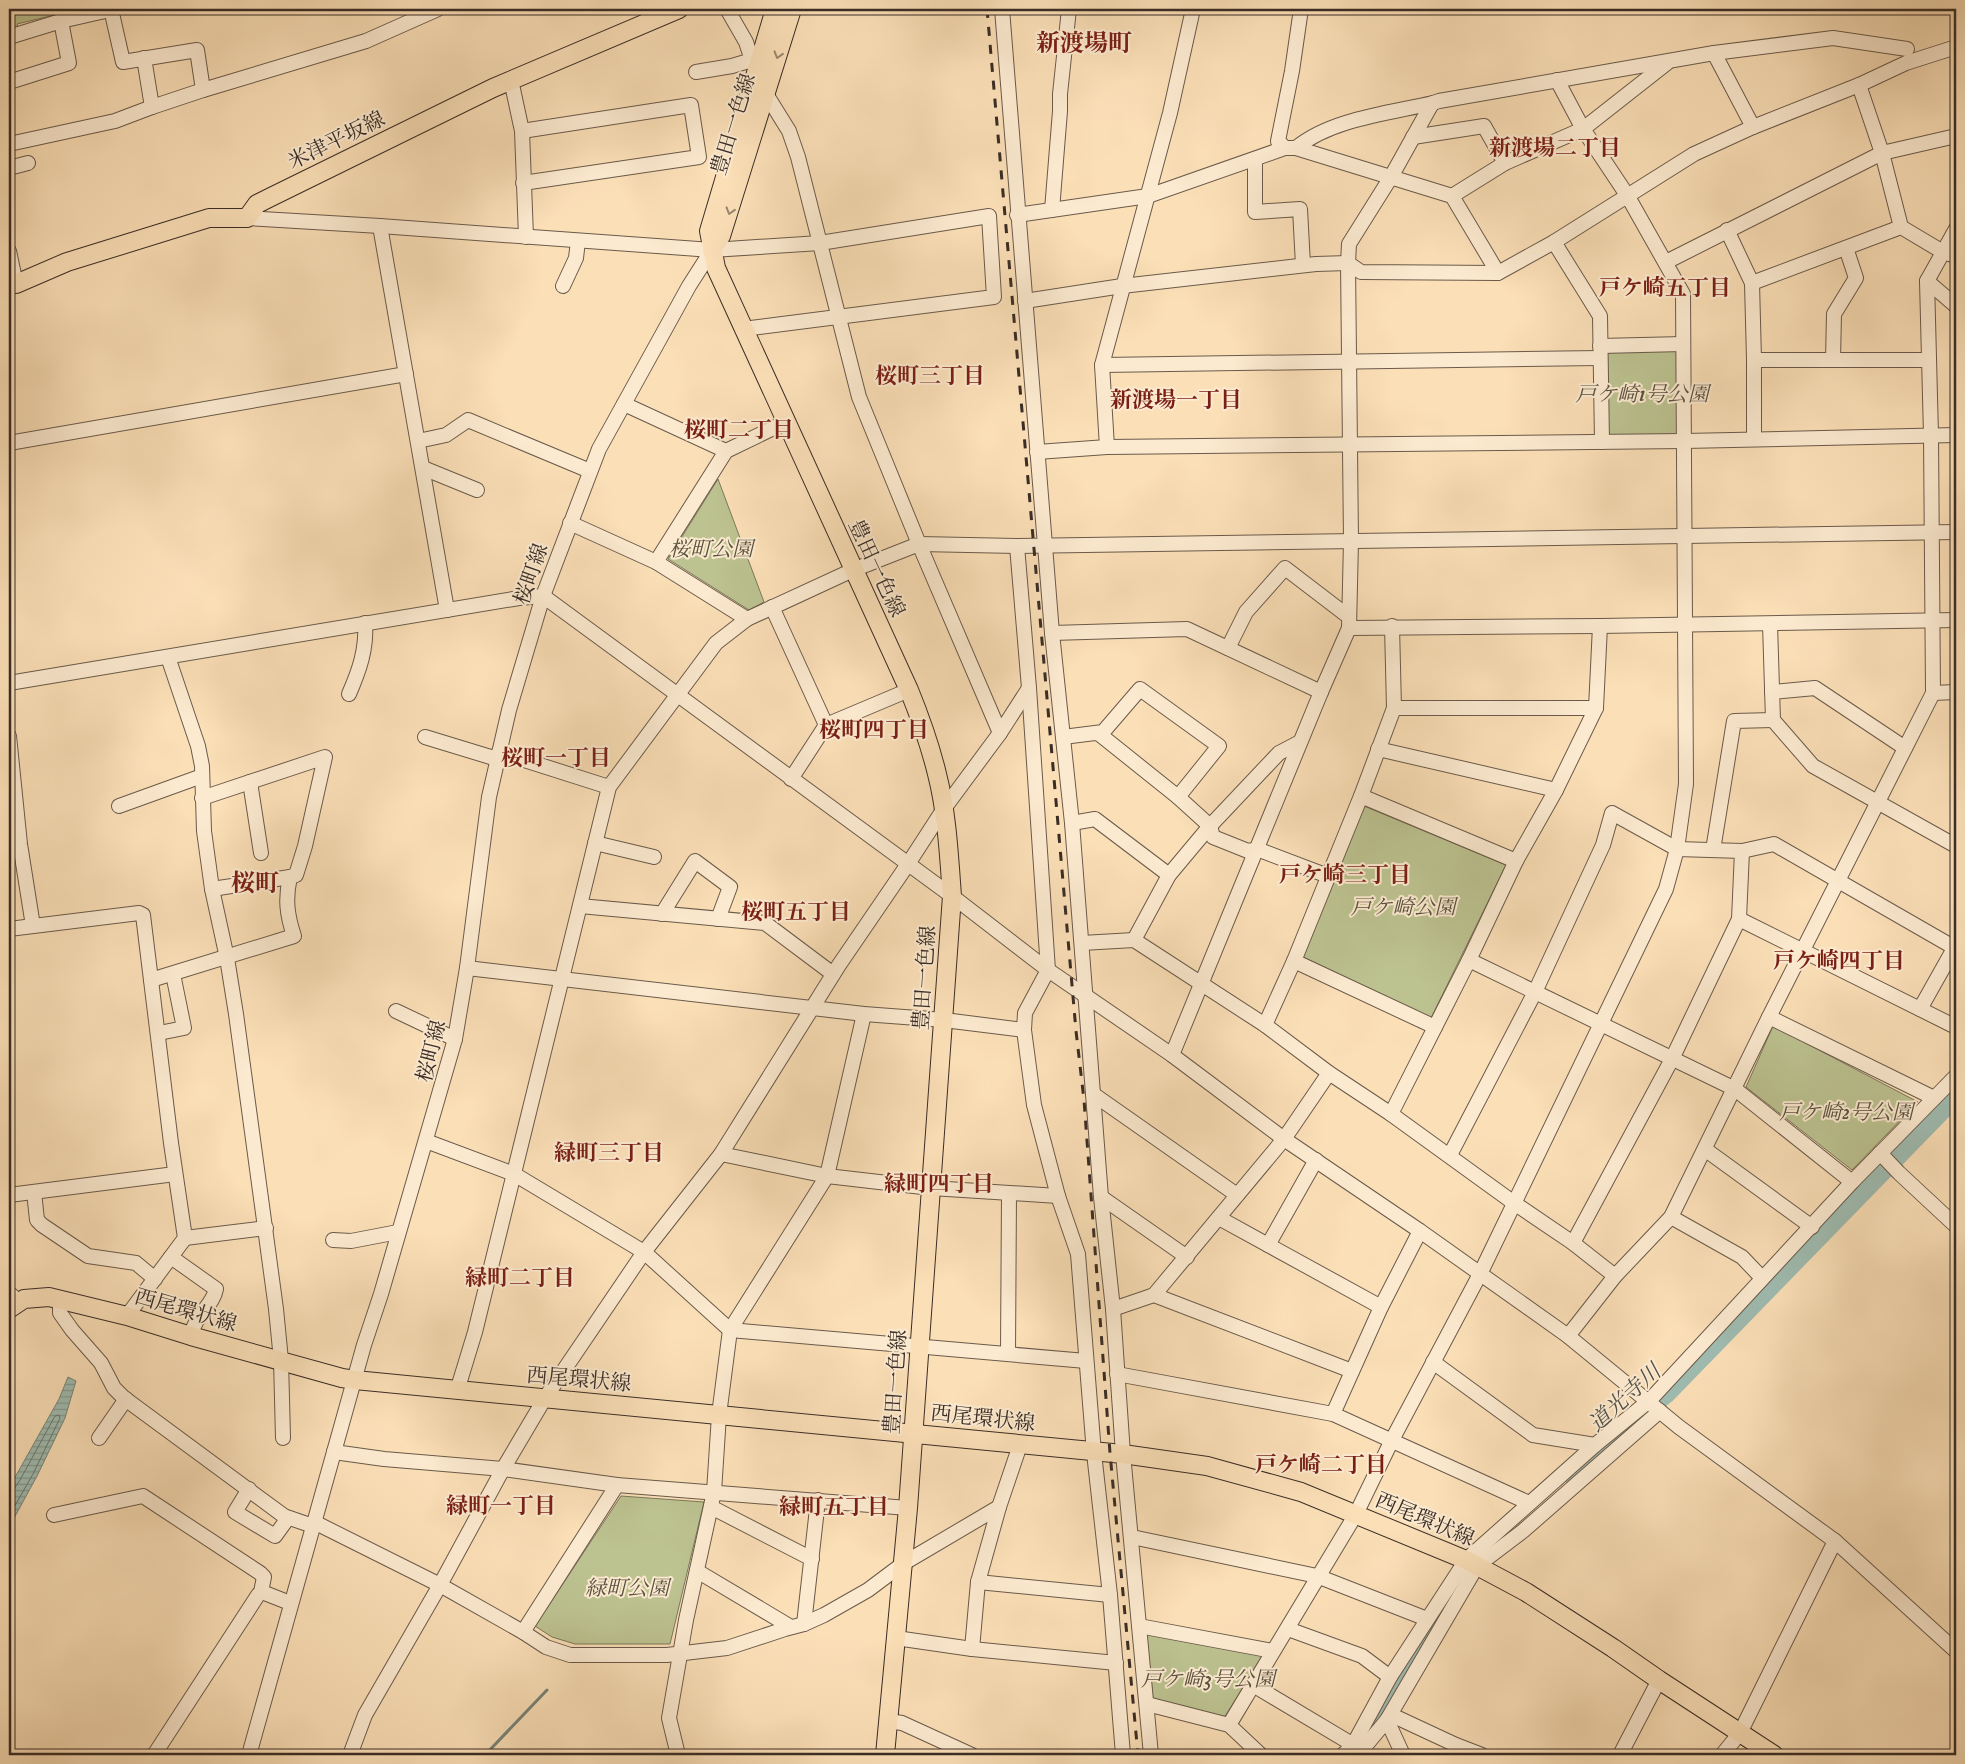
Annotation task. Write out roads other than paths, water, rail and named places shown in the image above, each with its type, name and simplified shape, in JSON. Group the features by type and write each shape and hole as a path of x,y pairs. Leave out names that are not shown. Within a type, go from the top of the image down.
{"main road":[{"name":"米津平坂線","path":"247,218 258,204 271,196 511,80 679,9"},
{"name":"豊田一色線","path":"775,9 754,66 709,230 712,250 716,268 743,329 909,690 924,728 938,775 952,896 904,1563 885,1755"},
{"name":"豊田一色線","path":"712,250 722,236 792,9"},
{"path":"11,285 67,262 209,218 247,218"},
{"name":"西尾環状線","path":"12,1301 37,1297 60,1300 127,1316 192,1336 355,1380 1123,1454 1207,1466 1301,1492 1471,1563 1526,1592 1774,1755"}],"street":[{"path":"9,37 61,21 113,9 122,62 197,50 203,90"},
{"path":"9,144 115,121 203,90 366,41 438,9"},
{"path":"727,9 746,42 766,94 789,131 798,156 859,397 919,544 1000,733"},
{"path":"1002,9 1052,633 1072,823 1101,1197 1113,1309 1123,1454 1151,1755"},
{"path":"1052,210 1060,94 1069,9"},
{"path":"1107,447 1102,365 1170,113 1193,9"},
{"path":"1301,9 1292,71 1278,141 1291,148 1452,196 1498,273"},
{"path":"9,82 68,63 61,21"},
{"path":"1018,215 1148,196 1291,148 1307,138 1342,124 1433,103 1714,53 1833,38 1907,49"},
{"path":"1025,301 1122,286 1303,265 1348,263 1361,272 1498,273 1554,242 1694,154 1752,127 1859,85 1906,64 1956,47"},
{"path":"1714,53 1752,127"},
{"path":"144,58 152,107"},
{"path":"1452,196 1505,163 1583,129 1668,61"},
{"path":"696,72 754,66"},
{"path":"511,80 522,131 526,237"},
{"path":"1229,1725 1356,1514 1392,1440 1480,1274 1666,889 1677,849 1686,784 1683,294 1627,195 1583,129 1557,80"},
{"path":"1859,85 1882,153 1901,227 1949,254"},
{"path":"1172,1055 1349,623 1348,263 1350,244 1433,103"},
{"path":"522,131 691,104 699,157 524,182"},
{"path":"1413,137 1484,126 1505,163"},
{"path":"1666,262 1882,153 1956,136"},
{"path":"1255,159 1255,212 1300,210 1303,265"},
{"path":"9,168 28,163"},
{"path":"247,218 712,250 820,243 989,216 994,297 743,329"},
{"path":"380,226 447,610"},
{"path":"1752,283 1901,227"},
{"path":"1568,1336 1616,1276 1671,1217 1706,1150 1769,1017 1839,882 1933,692 1931,435 1927,281 1949,254 1956,229"},
{"path":"1727,230 1752,283 1754,439"},
{"path":"563,286 576,258 578,241"},
{"path":"1554,242 1600,316 1602,442"},
{"path":"1833,360 1834,314 1856,278 1846,248"},
{"name":"桜町線","path":"249,1755 290,1603 364,1345 381,1294 455,1039 468,968 489,797 498,756 543,596 599,449 689,286 712,250"},
{"path":"9,251 11,285"},
{"path":"1927,281 1956,306"},
{"path":"1102,365 1600,352 1683,344"},
{"path":"1754,360 1928,360"},
{"path":"9,443 406,374"},
{"path":"624,404 726,451"},
{"path":"418,441 446,435 468,420 590,471"},
{"path":"656,562 726,451 786,422"},
{"path":"1037,452 1107,447 1684,441 1956,435"},
{"path":"423,468 477,490"},
{"path":"570,523 656,562 748,619"},
{"path":"457,1391 475,1332 609,786 716,643 748,619 853,570 919,544 1017,546 1956,532"},
{"path":"1017,546 1029,688 1048,970 1025,1013 1024,1030 1034,1105 1058,1196 1078,1254 1094,1452 1110,1595 1123,1755"},
{"path":"1228,648 1246,612 1284,568 1349,623 1392,626 1600,626 1956,620"},
{"path":"9,683 520,598 543,596 952,896 1048,970 1172,1055 1284,1138 1568,1336 1679,1427 1834,1541 1956,1651"},
{"path":"772,608 826,725"},
{"path":"349,694 362,663 364,624"},
{"path":"1770,624 1773,720 1812,766 1956,846"},
{"path":"1265,1025 1294,961 1361,796 1394,708 1392,626"},
{"path":"1391,1114 1469,960 1516,861 1556,790 1596,708 1600,626"},
{"path":"1052,633 1187,629 1321,692"},
{"path":"168,657 198,746 202,766 204,831 212,889 227,958 266,1228 281,1360 283,1438"},
{"path":"350,1755 365,1715 545,1398 644,1252 721,1154 833,974 943,810 1000,733 1029,688"},
{"path":"1772,692 1814,688 1905,748"},
{"path":"1063,737 1103,732 1140,689 1219,746 1178,797"},
{"path":"791,778 826,725 909,690"},
{"path":"1933,692 1956,692"},
{"path":"1394,708 1596,708"},
{"path":"1713,850 1734,722 1773,720"},
{"path":"1098,733 1178,797 1210,826 1213,837 1248,851 1257,849 1328,876"},
{"path":"9,736 20,844 33,926"},
{"path":"425,737 609,786"},
{"path":"1134,940 1169,875 1210,826 1279,753 1300,742"},
{"path":"1378,749 1556,790"},
{"path":"202,798 325,757 305,846 296,875 212,889"},
{"path":"119,806 202,776"},
{"path":"250,782 261,853"},
{"path":"1361,796 1516,861"},
{"path":"1450,1155 1535,992 1603,845 1612,813 1677,849 1742,851 1774,844 1956,946 1920,1009"},
{"path":"1072,823 1095,819 1169,875"},
{"path":"595,843 654,857"},
{"path":"1574,1243 1672,1059 1739,919 1742,851"},
{"path":"662,914 695,861 730,887 718,919"},
{"path":"151,980 294,936 288,918 286,902 290,877"},
{"path":"580,906 765,923 833,974"},
{"path":"9,929 139,913 143,915 175,1174 185,1238 127,1316"},
{"path":"1739,919 1956,1027"},
{"path":"1082,943 1134,940 1265,1025 1329,1073 1391,1114 1514,1203 1574,1243 1616,1276"},
{"path":"1469,960 1735,1090 1852,1182"},
{"path":"1294,961 1435,1028"},
{"path":"468,968 864,1014 944,1020 1024,1030"},
{"path":"159,1033 184,1028 174,974"},
{"path":"396,1011 455,1039"},
{"path":"678,1755 670,1718 680,1654 714,1492 718,1416 730,1330 827,1176 864,1014"},
{"path":"1769,1017 1934,1098"},
{"path":"1113,1309 1154,1295 1284,1138 1329,1073"},
{"path":"1353,1749 1387,1720 1471,1563 1523,1531 1655,1406 1762,1278 1812,1227 1852,1182 1956,1076"},
{"path":"1093,1094 1237,1195"},
{"path":"426,1141 514,1174 644,1252 730,1330 1086,1361"},
{"path":"1706,1150 1812,1227"},
{"path":"1880,1153 1899,1174 1956,1226"},
{"path":"721,1154 827,1176 931,1188 1058,1196"},
{"path":"1268,1245 1316,1160"},
{"path":"9,1195 175,1174"},
{"path":"34,1192 37,1220 42,1225 88,1256 136,1263 155,1279"},
{"path":"1008,1353 1009,1194"},
{"path":"1101,1197 1186,1257"},
{"path":"1671,1217 1742,1257 1762,1278"},
{"path":"1219,1218 1381,1307"},
{"path":"185,1238 266,1228"},
{"path":"1333,1414 1381,1307 1420,1231"},
{"path":"333,1240 350,1241 398,1232"},
{"path":"171,1257 216,1289 214,1295 195,1322 192,1336"},
{"path":"1154,1295 1352,1371"},
{"path":"60,1300 60,1313 72,1330 101,1363 114,1388 126,1399 288,1518 313,1524 440,1585 546,1647 570,1655 680,1654 727,1648 797,1626 824,1615 868,1590 904,1563 999,1507"},
{"path":"1433,1362 1533,1435 1595,1445"},
{"path":"1117,1374 1333,1414 1529,1503"},
{"path":"99,1438 126,1399"},
{"path":"1353,1749 1390,1677 1427,1619 1471,1563 1529,1503 1595,1445 1655,1406"},
{"path":"972,1649 978,1582 999,1507 1020,1445"},
{"path":"334,1452 384,1459 503,1469 617,1485 908,1508"},
{"path":"523,1632 617,1485"},
{"path":"249,1489 235,1512 275,1536 288,1518"},
{"path":"54,1515 143,1496 264,1577 261,1592 154,1755"},
{"path":"797,1626 812,1559 818,1500"},
{"path":"711,1507 812,1559"},
{"path":"1132,1537 1317,1576 1427,1619"},
{"path":"1722,1755 1740,1733 1834,1541"},
{"path":"697,1571 797,1626"},
{"path":"978,1582 1110,1595"},
{"path":"261,1592 290,1603"},
{"path":"1139,1626 1273,1651"},
{"path":"1288,1629 1362,1656 1390,1677"},
{"path":"896,1638 972,1649 1116,1663"},
{"path":"1620,1755 1659,1680"},
{"path":"1253,1685 1353,1749"},
{"path":"1147,1704 1229,1725 1260,1755"},
{"path":"1387,1720 1398,1718 1482,1755"},
{"path":"1387,1720 1403,1755"},
{"path":"888,1721 902,1723 972,1755"}],"water":[{"path":"68,1377 76,1381 65,1418 37,1476 13,1520 9,1522 9,1488 59,1399"}],"waterway":[{"name":"道光寺川","path":"1643,1412 1666,1394 1956,1096"},
{"name":"道光寺川","path":"1572,1475 1621,1432"},
{"name":"道光寺川","path":"1354,1755 1381,1717 1404,1673 1443,1613"},
{"path":"485,1755 547,1690"}],"railway":[{"path":"987,9 1076,1031 1084,1100 1110,1453 1138,1755"}],"district":[{"name":"新渡場町","path":"1084,43"},
{"name":"新渡場二丁目","path":"1555,147"},
{"name":"戸ケ崎五丁目","path":"1665,287"},
{"name":"桜町三丁目","path":"930,375"},
{"name":"新渡場一丁目","path":"1176,399"},
{"name":"桜町二丁目","path":"739,429"},
{"name":"桜町四丁目","path":"874,729"},
{"name":"桜町一丁目","path":"556,757"},
{"name":"戸ケ崎三丁目","path":"1345,874"},
{"name":"桜町","path":"255,883"},
{"name":"桜町五丁目","path":"796,911"},
{"name":"戸ケ崎四丁目","path":"1839,960"},
{"name":"緑町三丁目","path":"609,1152"},
{"name":"緑町四丁目","path":"939,1183"},
{"name":"緑町二丁目","path":"520,1277"},
{"name":"戸ケ崎二丁目","path":"1321,1464"},
{"name":"緑町一丁目","path":"501,1505"},
{"name":"緑町五丁目","path":"834,1506"}],"park label":[{"name":"戸ケ崎1号公園","path":"1642,394"},
{"name":"桜町公園","path":"711,549"},
{"name":"戸ケ崎公園","path":"1403,907"},
{"name":"戸ケ崎2号公園","path":"1846,1112"},
{"name":"緑町公園","path":"627,1588"},
{"name":"戸ケ崎3号公園","path":"1208,1679"}]}
